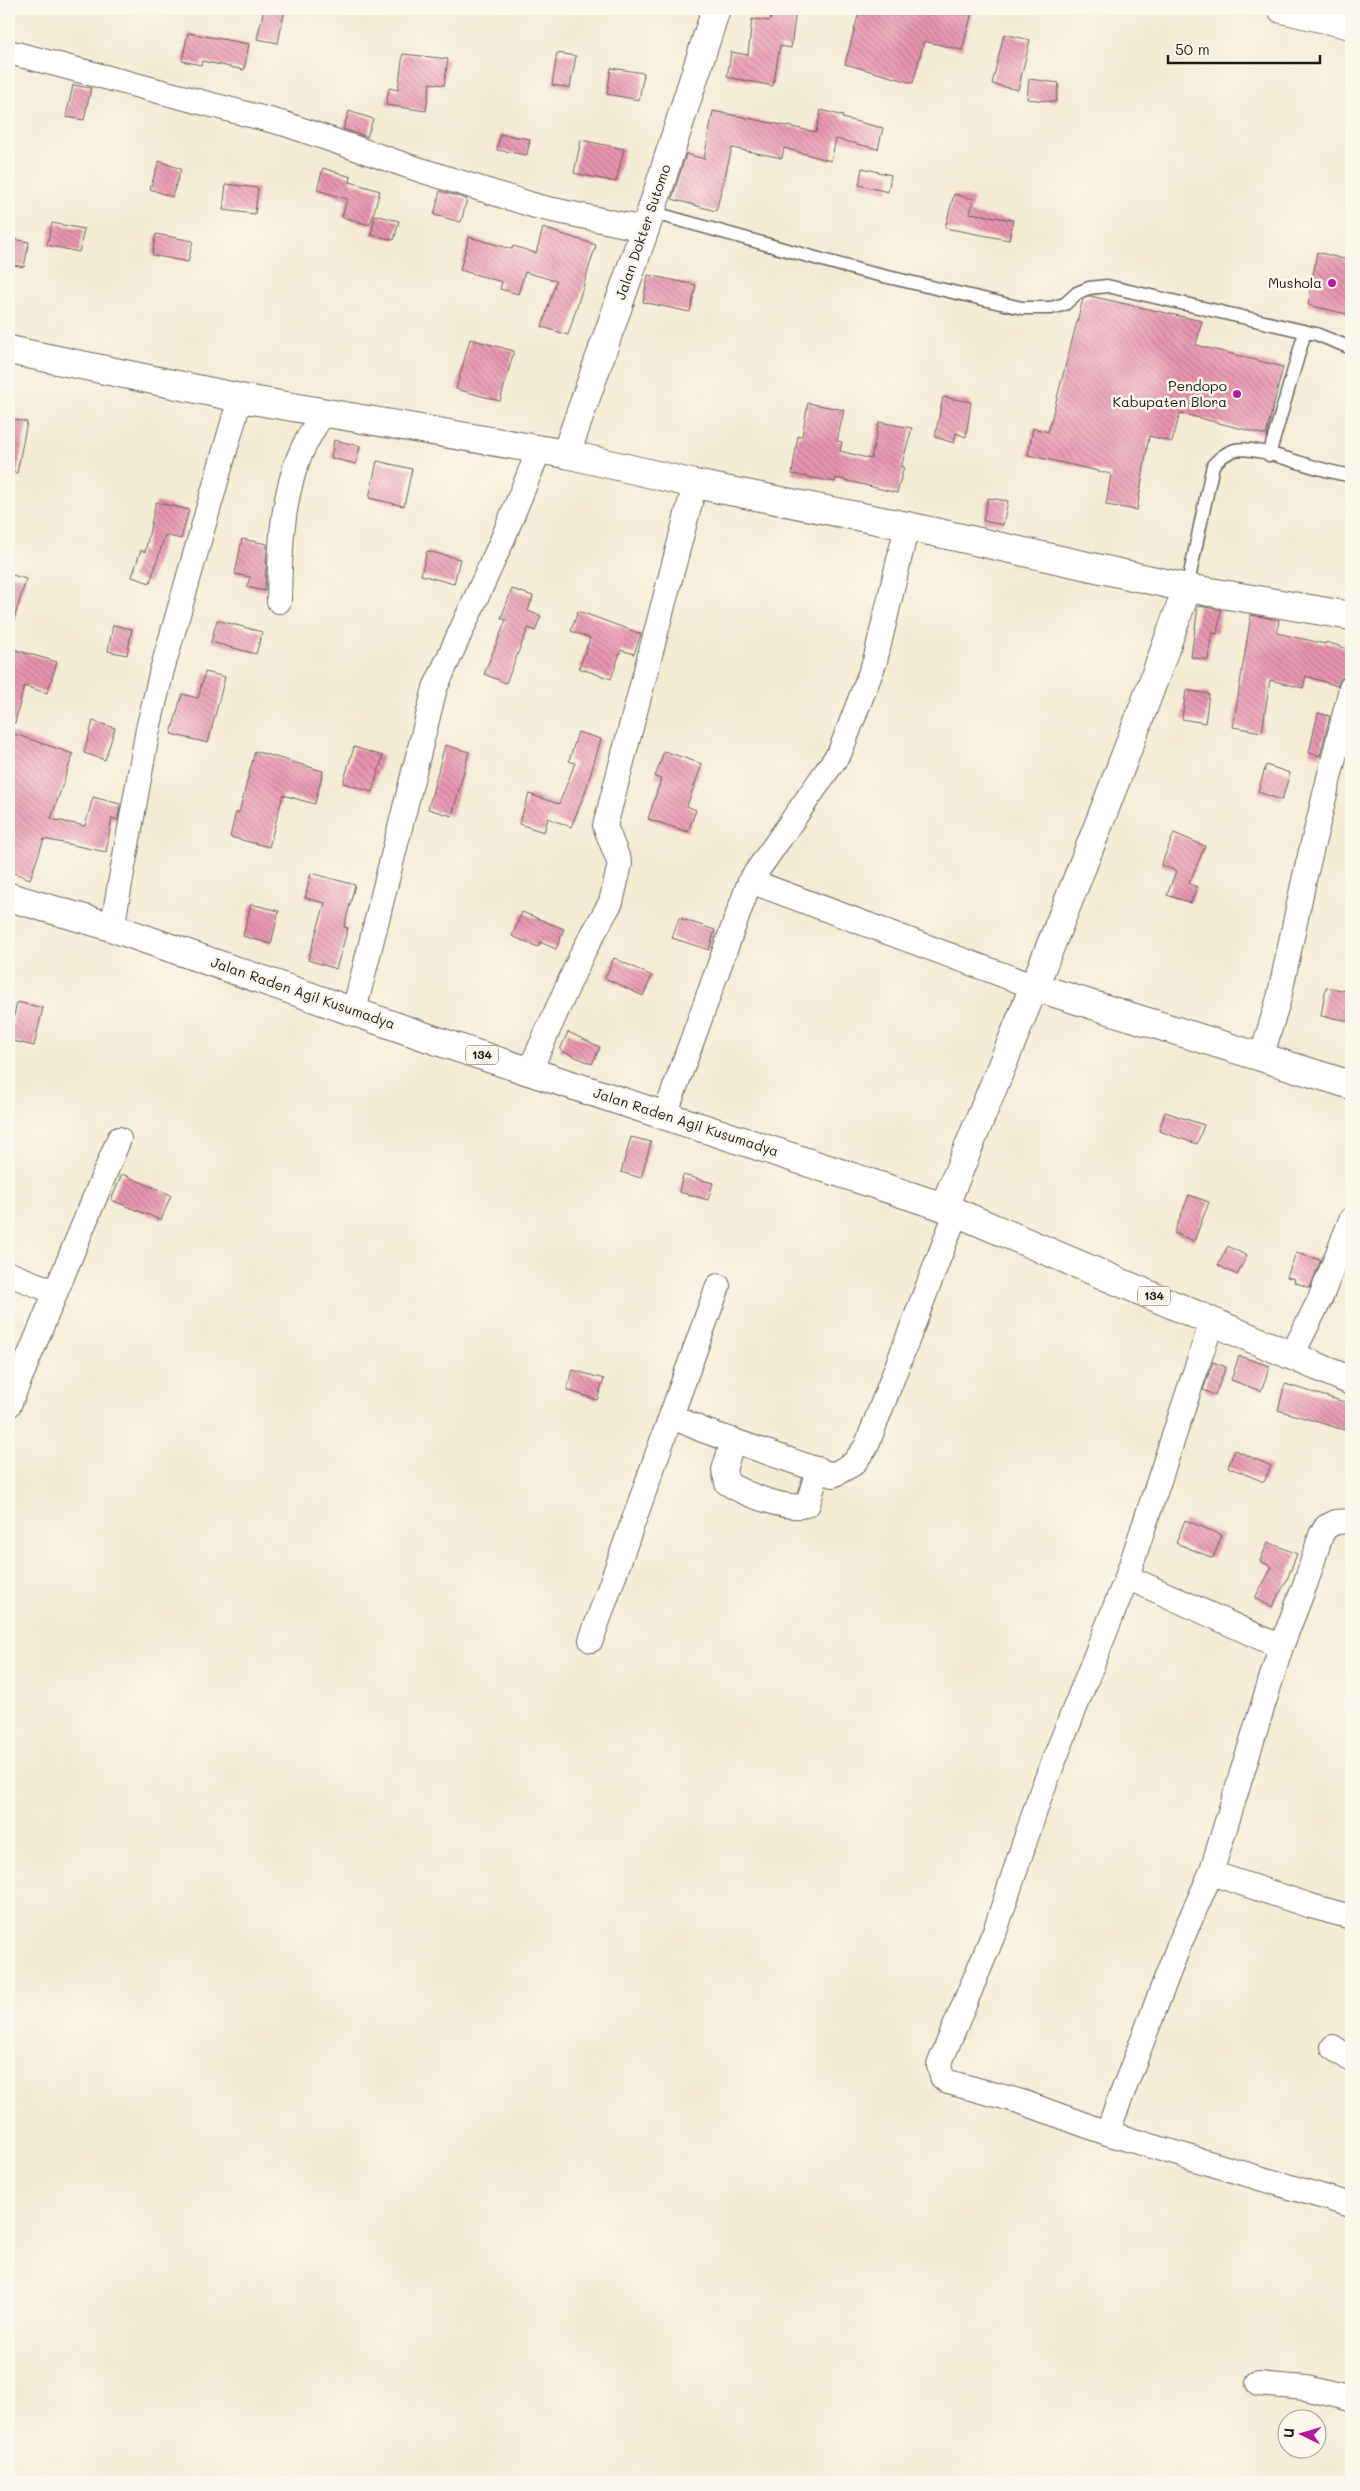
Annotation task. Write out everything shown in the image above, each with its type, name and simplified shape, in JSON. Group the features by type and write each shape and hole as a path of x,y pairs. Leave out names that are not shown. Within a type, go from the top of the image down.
{"main road":[{"name":"Jalan Dokter Sutomo","path":"566,454 648,221 716,9"},
{"path":"1282,9 1351,25"},
{"path":"9,350 240,398 566,454 695,484 907,526 1187,588 1351,616"},
{"path":"950,1210 1034,988 1148,698 1187,588"},
{"name":"Jalan Raden Agil Kusumadya","path":"9,897 112,928 354,1010 452,1046 530,1070 950,1210 1351,1381"},
{"path":"1034,988 1351,1085"}],"street":[{"path":"9,52 284,124 411,167 539,206 648,221"},
{"path":"112,928 148,729 162,670 240,398"},
{"path":"279,602 280,540 284,510 299,456 323,412"},
{"path":"354,1010 435,688 501,543 539,450"},
{"path":"530,1070 583,952 611,902 619,875 620,864 605,826 695,484"},
{"path":"665,1115 750,881 840,752 874,661 907,526"},
{"path":"1261,1058 1279,998 1304,880 1351,688"},
{"path":"750,881 1034,988"},
{"path":"9,1405 119,1139"},
{"path":"672,1416 733,1440 833,1474 844,1471 854,1464 866,1447 950,1210"},
{"path":"1291,1357 1320,1299 1351,1220"},
{"path":"9,1274 55,1292"},
{"path":"591,1640 718,1286"},
{"path":"1212,1321 1127,1577 1041,1793 996,1928 939,2064 942,2077 948,2082 1022,2102 1107,2132 1351,2205"},
{"path":"733,1440 724,1470 727,1483 735,1488 778,1503 793,1507 803,1507 808,1504 818,1469"},
{"path":"1107,2132 1180,1945 1211,1873 1281,1647 1306,1582 1321,1535 1326,1527 1336,1522 1351,1521"},
{"path":"1127,1577 1281,1647"},
{"path":"1211,1873 1351,1917"},
{"path":"1258,2384 1306,2388 1351,2399"}],"lane":[{"path":"648,221 1022,308 1051,308 1065,304 1077,293 1089,288 1107,286 1316,334 1351,348"},
{"path":"1269,455 1305,332"},
{"path":"1187,588 1213,465 1224,454 1237,450 1269,455 1351,475"}],"building":[{"path":"264,9 285,9 278,43 257,39"},
{"path":"772,9 796,9 791,48 780,46 773,86 727,77 731,52 748,55 752,19 770,21"},
{"path":"860,9 973,9 962,50 924,41 913,83 845,64"},
{"path":"188,33 249,44 244,70 202,61 201,65 182,61"},
{"path":"1004,34 1030,40 1018,90 992,84"},
{"path":"557,53 576,56 570,88 552,85"},
{"path":"403,54 448,59 444,85 430,83 426,111 386,105 389,88 398,90"},
{"path":"611,68 644,73 639,100 607,94"},
{"path":"1029,79 1059,83 1056,102 1027,99"},
{"path":"73,85 91,88 84,120 66,117"},
{"path":"821,110 843,116 842,118 883,128 878,149 836,139 831,161 784,148 782,158 732,148 716,211 672,199 686,154 704,159 713,111 816,132"},
{"path":"349,111 373,119 367,137 343,129"},
{"path":"500,134 530,139 527,155 497,150"},
{"path":"581,140 624,149 616,182 574,173"},
{"path":"159,161 181,169 172,197 150,189"},
{"path":"323,168 351,177 350,182 380,191 370,225 342,217 347,199 317,190"},
{"path":"862,168 891,175 888,192 859,185"},
{"path":"226,184 258,188 255,214 223,210"},
{"path":"440,191 467,199 461,222 434,215"},
{"path":"954,194 974,199 970,213 1013,220 1009,240 945,228"},
{"path":"375,215 399,221 394,240 371,235"},
{"path":"52,223 84,229 79,252 47,245"},
{"path":"543,228 596,245 568,335 542,327 556,281 525,272 518,294 500,289 502,282 460,270 469,237 512,249 513,246 536,253"},
{"path":"156,234 193,241 188,262 152,255"},
{"path":"9,238 29,242 24,267 9,264"},
{"name":"Mushola","path":"1317,252 1351,261 1351,315 1308,305"},
{"path":"648,275 696,285 690,312 643,302"},
{"path":"1090,296 1202,321 1196,345 1283,367 1266,435 1180,413 1172,442 1149,436 1137,510 1106,505 1111,474 1028,455 1033,428 1048,432 1083,299"},
{"path":"470,339 514,351 500,401 456,389"},
{"path":"943,397 971,402 966,437 956,433 954,443 935,437"},
{"path":"808,403 844,410 837,441 842,442 840,451 871,459 879,422 912,428 901,467 904,467 897,493 836,478 835,482 792,474 798,436 802,436"},
{"path":"9,418 27,422 17,473 9,472"},
{"path":"334,440 360,446 356,464 331,458"},
{"path":"377,461 412,469 404,506 369,498"},
{"path":"988,498 1008,501 1003,525 983,521"},
{"path":"156,502 189,510 181,539 165,535 150,583 132,577 141,550 145,552"},
{"path":"242,539 267,544 265,591 247,587 250,577 235,574"},
{"path":"427,551 460,559 454,584 421,575"},
{"path":"9,574 26,579 13,623 9,623"},
{"path":"512,589 533,596 528,611 541,616 535,631 528,628 506,683 484,674 506,620 501,618"},
{"path":"1198,606 1221,610 1217,634 1212,633 1208,660 1191,657"},
{"path":"578,611 641,634 634,654 621,650 611,679 579,668 590,638 571,631"},
{"path":"1251,615 1279,620 1277,633 1325,644 1326,642 1351,650 1351,675 1341,678 1337,686 1306,676 1303,688 1270,680 1262,732 1233,727"},
{"path":"217,620 262,632 256,654 211,642"},
{"path":"113,625 132,629 127,655 108,651"},
{"path":"9,648 57,662 47,693 24,686 15,723 9,722"},
{"path":"205,672 225,677 208,743 171,734 182,694 198,698"},
{"path":"1186,690 1209,694 1205,723 1182,719"},
{"path":"1318,713 1330,716 1320,756 1309,753"},
{"path":"93,721 115,728 105,760 84,753"},
{"path":"9,732 73,754 51,819 85,826 93,797 120,804 118,820 112,818 106,852 44,839 30,879 9,871"},
{"path":"578,732 601,739 585,793 571,827 548,818 544,832 519,824 529,794 559,804 575,763 569,761"},
{"path":"445,745 469,752 452,816 428,809"},
{"path":"354,747 383,756 372,792 343,783"},
{"path":"255,751 323,771 315,804 283,795 269,847 230,837 236,812 239,813"},
{"path":"664,751 702,764 687,806 696,810 688,832 648,819 661,779 655,777"},
{"path":"1266,765 1290,773 1282,800 1258,792"},
{"path":"1174,833 1205,846 1189,884 1197,887 1191,903 1167,895 1176,871 1161,865"},
{"path":"311,873 355,885 344,927 348,928 336,969 308,960 325,903 305,898"},
{"path":"251,904 279,911 271,944 243,936"},
{"path":"522,912 564,929 556,949 540,942 538,947 512,936"},
{"path":"679,918 715,930 709,950 672,938"},
{"path":"614,958 652,976 643,996 605,978"},
{"path":"1326,987 1351,992 1351,1021 1321,1016"},
{"path":"17,1002 43,1008 34,1046 9,1040"},
{"path":"568,1032 600,1047 592,1064 560,1050"},
{"path":"1165,1112 1204,1125 1197,1144 1159,1131"},
{"path":"631,1137 651,1142 641,1178 621,1172"},
{"path":"122,1174 171,1195 161,1220 111,1200"},
{"path":"683,1175 713,1183 708,1200 679,1192"},
{"path":"1189,1195 1209,1202 1194,1241 1174,1233"},
{"path":"1228,1246 1247,1256 1237,1275 1218,1265"},
{"path":"1296,1253 1321,1260 1310,1288 1294,1282 1295,1279 1287,1277"},
{"path":"1239,1356 1270,1366 1261,1391 1231,1380"},
{"path":"1213,1362 1226,1367 1215,1395 1203,1390"},
{"path":"573,1370 604,1379 597,1400 567,1390"},
{"path":"1285,1384 1351,1404 1351,1432 1278,1410"},
{"path":"1235,1450 1271,1466 1264,1482 1228,1467"},
{"path":"1185,1520 1222,1535 1213,1558 1176,1543"},
{"path":"1268,1542 1297,1554 1286,1582 1272,1607 1255,1598 1272,1567 1260,1561"}],"place":[{"name":"Mushola","path":"1332,283"},
{"name":"Pendopo Kabupaten Blora","path":"1237,394"}]}
